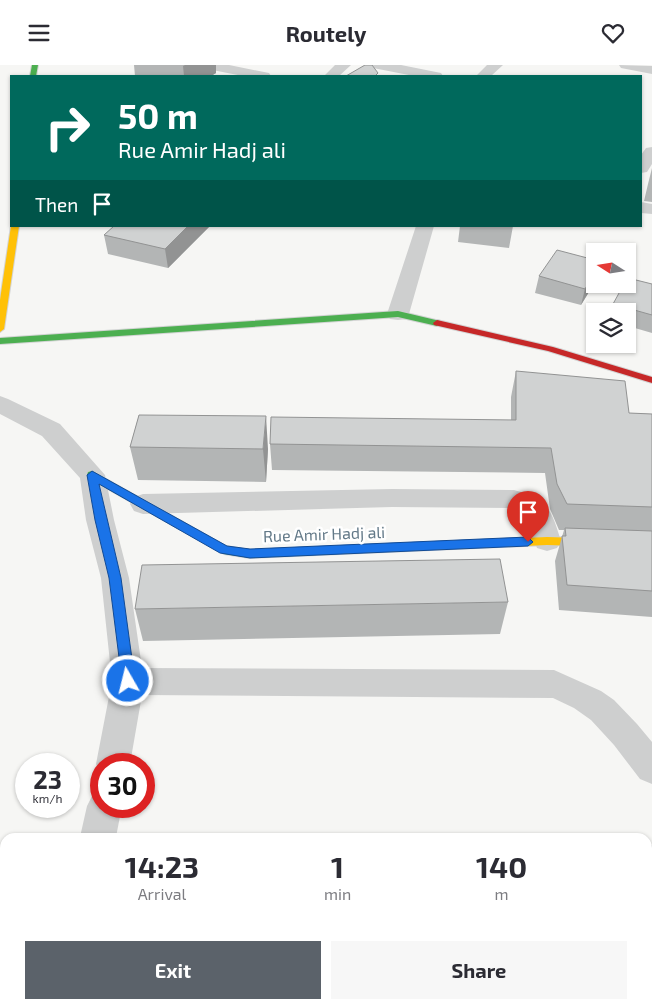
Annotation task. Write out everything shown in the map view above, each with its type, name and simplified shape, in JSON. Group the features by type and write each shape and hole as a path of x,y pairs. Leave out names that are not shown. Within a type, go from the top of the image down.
{"street":[{"path":"207,65 259,75 266,65"},
{"path":"332,75 344,65"},
{"path":"378,65 431,75"},
{"path":"484,75 496,65"},
{"path":"626,65 652,70"},
{"path":"642,167 652,152"},
{"path":"0,329 15,227"},
{"path":"398,313 425,227"},
{"path":"0,341 398,313 550,349 652,379"},
{"path":"0,404 51,430 92,475 100,520 115,578 128,681 115,753"},
{"name":"Rue Amir Hadj ali","path":"92,475 224,550 250,554 547,541 652,545"},
{"path":"143,504 382,498 514,499 524,501 538,513 547,541"},
{"path":"128,681 554,684 577,693 596,705 637,747 652,768"},
{"path":"99,833 102,818"}],"building":[{"path":"365,65 372,65 378,73 376,75 348,75"},
{"path":"113,227 187,227 165,249 104,235"},
{"path":"557,250 586,258 585,289 539,276"},
{"path":"636,280 652,284 652,315 636,310 636,303 614,303 619,293 636,293"},
{"path":"516,371 625,381 629,413 652,414 652,507 567,504 557,484 551,448 270,444 271,417 516,420"},
{"path":"139,415 266,416 263,449 130,447"},
{"path":"565,528 652,531 652,591 567,585 562,536 566,536"},
{"path":"500,559 508,602 135,609 142,565"}],"traffic: fast":[{"path":"33,75 35,65"},
{"path":"0,341 398,314 437,323"},
{"path":"92,475 224,550 250,554 340,550"}],"traffic: slow":[{"path":"0,329 15,227"},
{"path":"340,550 547,541 581,542"}],"traffic: jam":[{"path":"437,323 550,349 652,380"},
{"path":"581,542 652,545"}],"route":[{"path":"128,681 115,578 100,520 92,475 204,540 224,550 250,554 528,542"}]}
